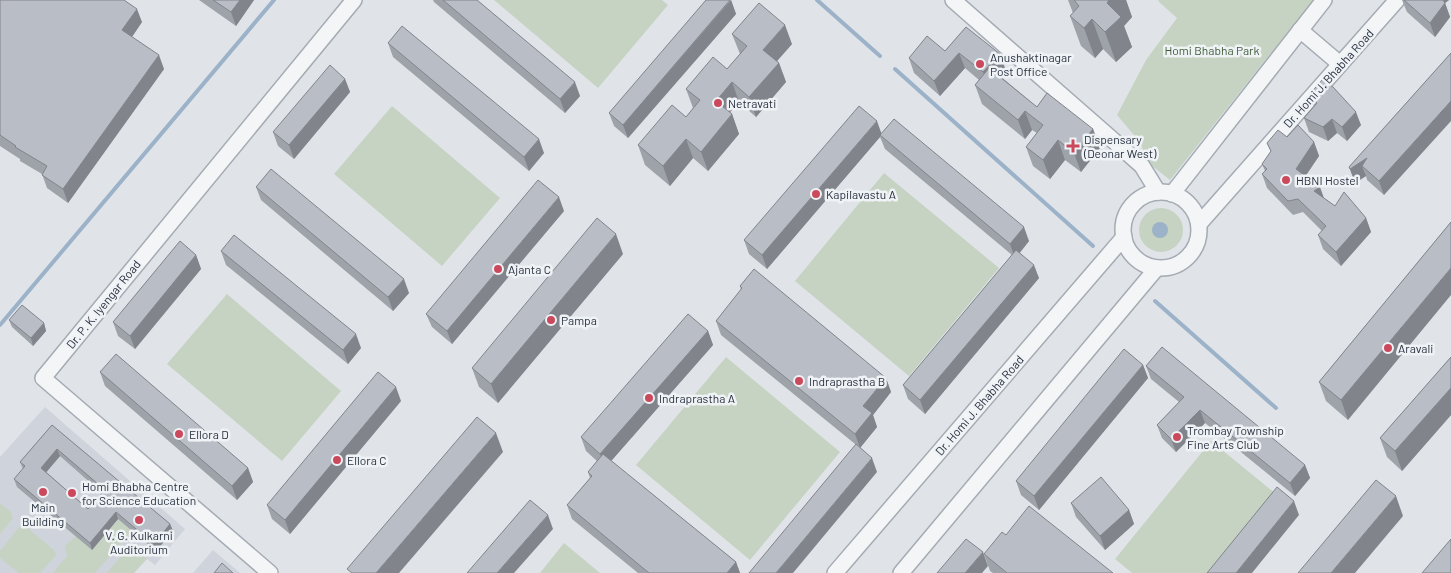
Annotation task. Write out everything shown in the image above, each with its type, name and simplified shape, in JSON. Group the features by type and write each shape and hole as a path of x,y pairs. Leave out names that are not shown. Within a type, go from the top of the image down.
{"street":[{"name":"Dr. P. K. Iyengar Road","path":"270,573 43,378 354,0"},
{"path":"953,0 1142,166 1165,193"},
{"path":"1165,193 1324,0"},
{"name":"Dr. Homi J. Bhabha Road","path":"1199,224 1392,4"},
{"path":"1300,30 1340,64"},
{"path":"1165,193 1184,200 1194,211 1199,224 1199,237 1194,249 1186,259 1175,265 1156,269 1142,263 1127,248 1123,224 1134,202 1145,196 1165,193"},
{"name":"Dr. Homi J. Bhabha Road","path":"835,573 1124,237"},
{"path":"902,573 1156,269"}],"shaded area":[{"name":"Homi Bhabha Centre for Science Education","path":"45,407 185,529 155,565 147,559 134,573 0,573 0,457"},
{"path":"213,550 240,573 193,573"}],"green space":[{"path":"494,0 662,0 668,5 598,88"},
{"name":"Homi Bhabha Park","path":"1159,0 1313,0 1170,180 1150,164 1139,141 1117,115 1146,60 1177,18"},
{"path":"392,106 500,198 442,266 334,174"},
{"path":"884,173 999,268 909,376 795,281"},
{"path":"1161,208 1173,212 1179,218 1183,230 1179,242 1173,248 1161,252 1149,248 1143,242 1139,230 1143,218 1149,212"},
{"path":"227,294 341,391 282,461 167,364"},
{"path":"726,357 840,452 750,560 636,465"},
{"path":"1211,441 1276,494 1211,573 1132,573 1115,559"},
{"path":"0,503 11,512 13,518 0,534"},
{"path":"118,519 132,530 95,573 53,573 67,556 65,546 76,536 92,550"},
{"path":"24,525 54,550 56,555 40,573 19,573 0,558 0,551 20,526"},
{"path":"564,543 600,573 540,573"},
{"path":"132,547 147,558 134,573 107,573 128,548"}],"water":[{"path":"1160,222 1166,224 1168,230 1166,236 1160,238 1154,236 1152,230 1154,224"}],"building":[{"path":"0,0 124,0 137,9 122,30 159,55 63,189 42,175 47,166 15,147 0,135"},
{"path":"213,0 240,0 231,12"},
{"path":"443,0 477,0 575,82 560,99"},
{"path":"706,0 730,0 623,125 609,113"},
{"path":"1074,0 1109,0 1107,3 1121,17 1105,32 1092,19 1084,28 1070,16 1079,6"},
{"path":"1404,0 1443,0 1445,3 1430,23"},
{"path":"759,3 785,25 763,50 779,63 749,97 732,82 716,101 732,114 701,152 686,139 663,166 638,145 672,105 686,117 700,100 686,89 713,57 727,69 747,46 732,34"},
{"path":"402,26 539,139 524,157 388,43"},
{"path":"966,27 1000,54 983,72 959,53 934,81 909,58 927,36 945,51"},
{"path":"1451,53 1451,101 1379,181 1362,166 1367,158 1350,169 1349,167"},
{"path":"330,65 345,79 289,145 273,132"},
{"path":"989,68 1037,107 1047,93 1093,129 1074,153 1058,140 1043,160 1026,147 1043,125 1025,111 1018,120 975,85"},
{"path":"1322,80 1333,87 1356,112 1342,127 1332,119 1323,127 1304,118 1317,103 1309,95"},
{"path":"859,106 877,121 762,255 744,240"},
{"path":"894,119 1024,227 1010,244 880,135"},
{"path":"1298,125 1314,142 1296,169 1320,187 1314,191 1335,206 1344,192 1366,218 1336,252 1318,235 1326,226 1298,199 1288,201 1262,174 1267,169 1262,164 1271,151 1267,143 1278,130 1287,137"},
{"path":"271,169 404,279 388,297 256,187"},
{"path":"538,180 559,197 447,331 426,314"},
{"path":"597,218 616,234 491,384 472,368"},
{"path":"1451,222 1451,268 1341,400 1319,382"},
{"path":"234,235 356,334 343,350 221,251"},
{"path":"180,241 196,255 130,336 113,322"},
{"path":"1016,250 1034,265 920,400 903,385"},
{"path":"754,269 886,378 863,406 872,413 855,434 716,321 742,288 740,286"},
{"path":"22,305 44,323 31,338 9,320"},
{"path":"688,314 708,331 600,454 581,437"},
{"path":"1162,347 1305,465 1290,483 1200,410 1171,439 1157,425 1184,397 1146,366"},
{"path":"1124,349 1143,365 1034,496 1016,481"},
{"name":"Ellora D","path":"116,354 248,468 232,486 100,372"},
{"path":"1451,357 1451,388 1395,451 1380,438"},
{"path":"378,372 396,387 285,520 267,505"},
{"path":"477,417 496,433 376,573 352,573 347,569"},
{"name":"Main Building","path":"52,425 170,524 154,544 116,512 90,543 14,479 25,466 20,462","holes":["57,449 105,490 88,509 41,468"]},
{"path":"856,444 872,458 776,573 749,573"},
{"path":"603,454 736,562 727,573 649,573 567,505 592,476 588,472"},
{"path":"1101,477 1129,510 1100,536 1071,503"},
{"path":"1376,480 1396,496 1331,573 1298,573"},
{"path":"1277,487 1294,501 1236,573 1207,573"},
{"path":"530,500 548,515 497,573 467,573"},
{"path":"1029,506 1113,573 1007,573 984,554 1002,532 1006,535"},
{"path":"966,539 983,552 965,573 937,573"},
{"path":"1451,539 1451,573 1422,573"},
{"path":"222,563 233,573 214,573"}],"waterway":[{"path":"0,325 274,0"},
{"path":"817,0 880,56"},
{"path":"895,69 1093,246"},
{"path":"1155,301 1276,408"}],"place":[{"name":"Anushaktinagar Post Office","path":"980,64"},
{"name":"Netravati","path":"718,103"},
{"name":"Dispensary (Deonar West)","path":"1073,146"},
{"name":"HBNI Hostel","path":"1286,180"},
{"name":"Kapilavastu A","path":"816,194"},
{"name":"Ajanta C","path":"498,269"},
{"name":"Pampa","path":"551,320"},
{"name":"Aravali","path":"1388,348"},
{"name":"Indraprastha B","path":"799,381"},
{"name":"Indraprastha A","path":"649,398"},
{"name":"Ellora D","path":"179,434"},
{"name":"Trombay Township Fine Arts Club","path":"1177,437"},
{"name":"Ellora C","path":"337,460"},
{"name":"Main Building","path":"43,492"},
{"name":"Homi Bhabha Centre for Science Education","path":"72,493"},
{"name":"V. G. Kulkarni Auditorium","path":"139,520"}]}
